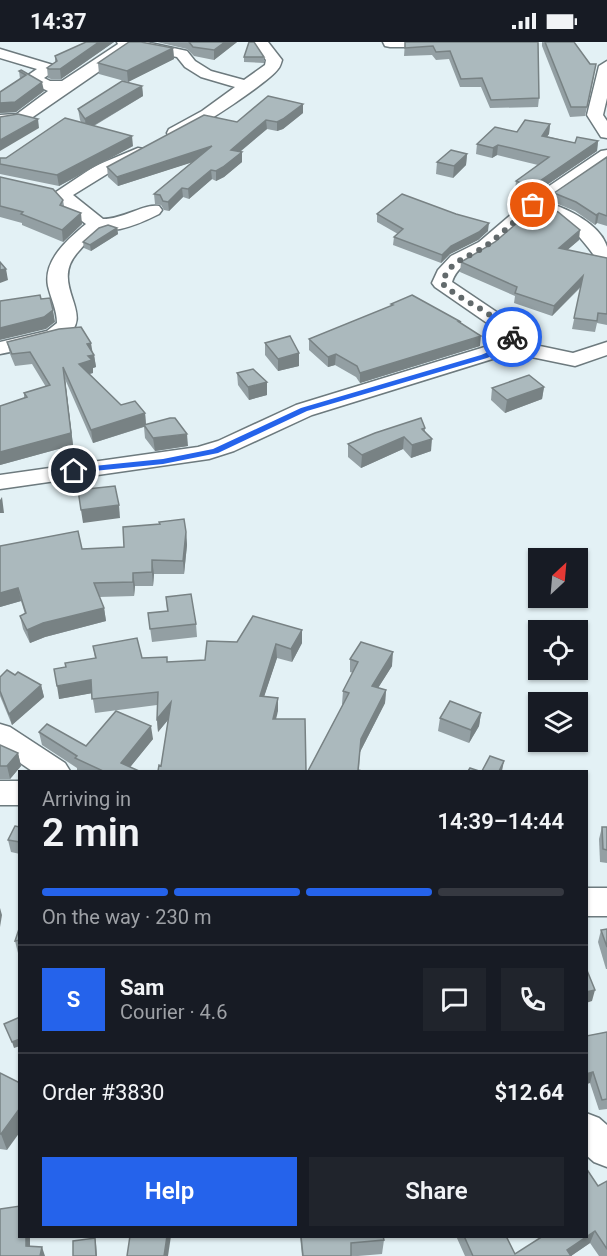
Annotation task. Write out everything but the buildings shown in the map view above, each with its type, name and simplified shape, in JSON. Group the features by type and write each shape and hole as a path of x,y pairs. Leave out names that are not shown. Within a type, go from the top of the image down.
{"street":[{"path":"62,194 101,170 208,114 272,68 275,63 273,56 260,42"},
{"path":"0,120 21,118 127,43 182,54 190,64 206,74 248,86"},
{"path":"390,43 456,43"},
{"path":"0,54 18,44"},
{"path":"0,54 48,68 32,78 48,86 58,85 63,88"},
{"path":"607,66 595,115 607,133"},
{"path":"510,346 513,338 501,322 450,291 442,283 445,274 458,260 486,246 533,205 607,155"},
{"path":"44,190 62,194 73,206 98,224 131,222 153,210"},
{"path":"533,205 557,210 582,226 607,260"},
{"path":"0,348 54,335 67,325 65,300 56,278 69,249 98,224"},
{"path":"0,482 215,451 304,410 484,356 510,346 575,360 607,348"},
{"path":"0,735 53,770"},
{"path":"0,793 18,793"},
{"path":"588,902 607,902"},
{"path":"588,1132 607,1149"}],"way so far":[{"path":"512,337 495,317 450,291 442,283 445,274 458,260 486,246 533,205"}],"route":[{"path":"74,471 163,461 215,451 304,410 484,356 510,346 512,337"}]}
